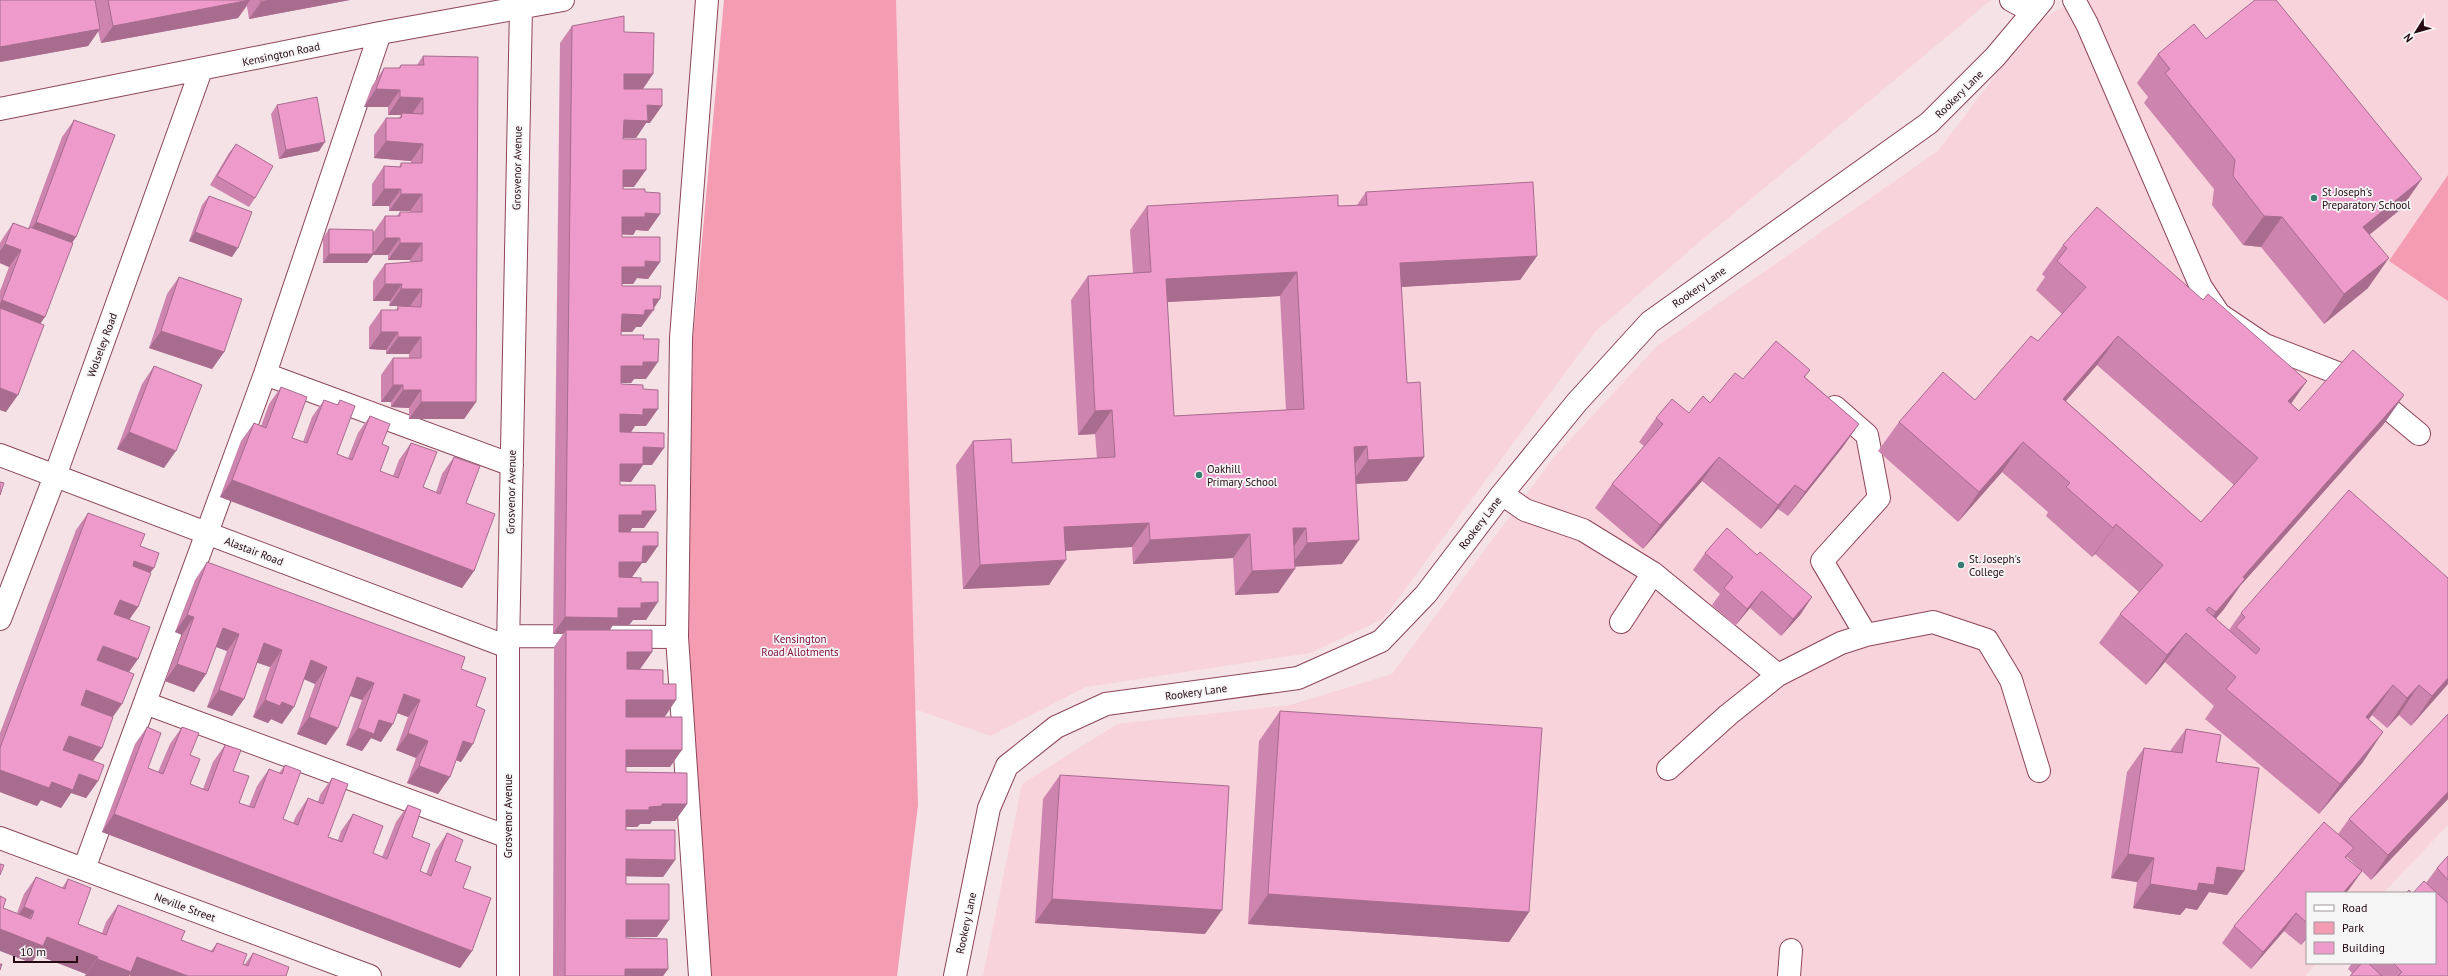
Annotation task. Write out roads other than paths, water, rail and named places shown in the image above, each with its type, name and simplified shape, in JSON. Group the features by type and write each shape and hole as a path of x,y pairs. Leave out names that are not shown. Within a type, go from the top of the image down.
{"street":[{"name":"Kensington Road","path":"0,109 380,33 563,0"},
{"path":"700,976 677,637 681,338 707,0"},
{"path":"2010,0 2038,6"},
{"path":"2074,0 2087,24 2201,287 2219,314 2265,345 2353,380 2419,434"},
{"name":"Rookery Lane","path":"955,976 989,808 1007,766 1056,727 1106,704 1298,678 1381,641 1426,594 1502,494 1578,402 1650,322 1929,123 1996,57 2038,6"},
{"name":"Grosvenor Avenue","path":"508,976 508,642 521,7"},
{"path":"84,869 206,533 266,374 380,33"},
{"name":"Wolseley Road","path":"0,619 55,476 201,70"},
{"path":"266,374 512,465"},
{"path":"1819,394 1867,436 1878,498 1822,561 1866,635"},
{"name":"Alastair Road","path":"0,455 206,533 508,642"},
{"path":"1502,494 1525,510 1583,530 1653,574 1778,675"},
{"path":"1621,622 1653,574"},
{"path":"1668,769 1728,715 1778,675 1841,643 1866,635 1933,622 1987,640 2011,680 2039,771"},
{"path":"508,642 677,637"},
{"path":"145,703 508,837"},
{"name":"Neville Street","path":"0,838 370,976"},
{"path":"1790,976 1791,950"}],"place":[{"name":"St Joseph's Preparatory School","path":"2314,198"},
{"name":"Oakhill Primary School","path":"1199,475"},
{"name":"St. Joseph's College","path":"1961,565"}],"park label":[{"name":"Kensington Road Allotments","path":"800,645"}]}
